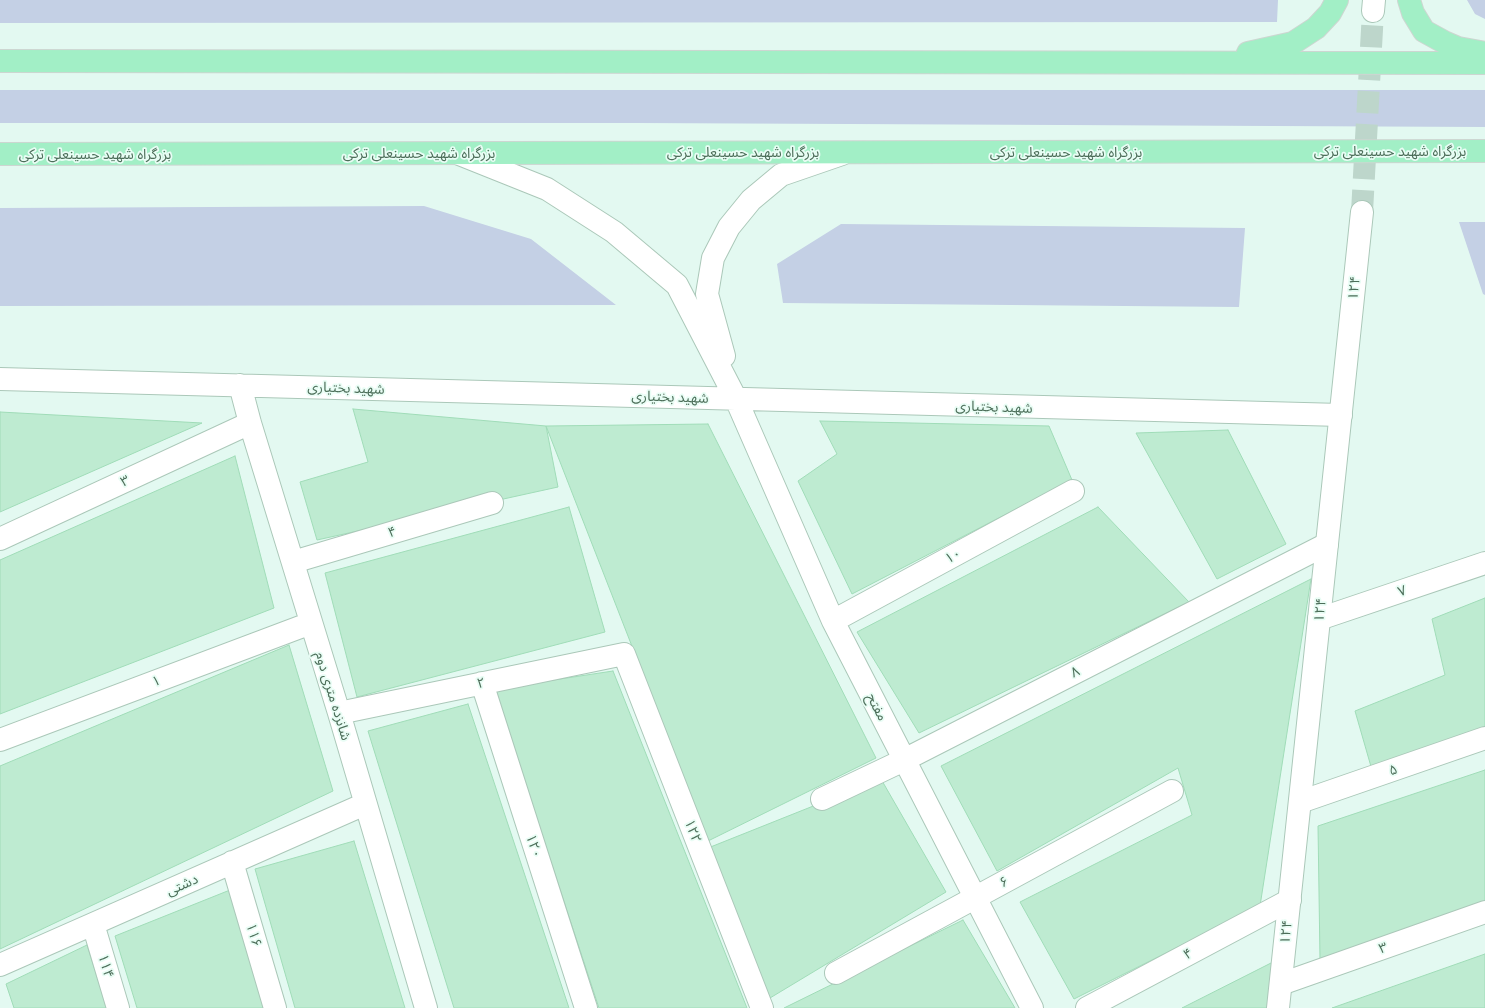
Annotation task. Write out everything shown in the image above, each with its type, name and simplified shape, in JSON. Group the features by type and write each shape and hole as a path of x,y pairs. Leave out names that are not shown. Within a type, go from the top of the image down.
{"highway":[{"path":"1172,62 1250,53 1293,44 1316,28 1330,12 1337,0"},
{"path":"1409,0 1412,13 1424,31 1458,48 1485,53"},
{"path":"0,61 1485,63"},
{"name":"بزرگراه شهید حسینعلی ترکی","path":"0,154 1485,151"}],"street":[{"path":"736,399 707,294 713,258 729,227 751,200 781,175 846,152"},
{"path":"457,153 548,189 614,232 677,285 736,399"},
{"name":"۱۲۴","path":"1278,1008 1362,212"},
{"name":"شهید بختیاری","path":"0,378 1341,415"},
{"name":"شانزده متری دوم","path":"240,385 250,423 339,713 426,1008"},
{"name":"مفتح","path":"736,399 833,621 1032,1008"},
{"name":"۳","path":"0,540 250,423"},
{"name":"۱۰","path":"833,621 1073,491"},
{"name":"۴","path":"293,562 492,503"},
{"name":"۸","path":"822,799 904,760 1327,544"},
{"name":"۷","path":"1319,619 1485,563"},
{"name":"۱","path":"0,740 311,623"},
{"name":"۲","path":"339,713 624,654"},
{"name":"۱۲۲","path":"624,654 762,1008"},
{"name":"۱۲۰","path":"482,683 586,1008"},
{"name":"۵","path":"1300,802 1485,738"},
{"name":"۶","path":"836,973 1172,791"},
{"name":"دشتی","path":"0,965 365,804"},
{"name":"۱۱۶","path":"232,862 275,1008"},
{"name":"۴","path":"1087,1008 1290,900"},
{"name":"۳","path":"1281,984 1485,912"},
{"name":"۱۱۴","path":"93,924 118,1008"}],"shaded area":[{"path":"0,0 1278,0 1277,22 0,23"},
{"path":"1467,0 1485,0 1485,19 1475,14"},
{"path":"0,90 1485,90 1485,127 637,123 0,123"},
{"path":"424,206 531,239 616,305 0,306 0,208"},
{"path":"1459,222 1485,222 1485,295 1483,294"},
{"path":"841,224 1245,228 1239,307 783,303 777,264"}],"building":[{"path":"353,409 546,426 558,487 317,540 300,482 368,462"},
{"path":"0,412 202,423 0,512"},
{"path":"820,421 1049,426 1072,480 852,594 798,481 837,454"},
{"path":"708,424 876,758 708,841 546,426"},
{"path":"1228,430 1286,544 1217,579 1136,433"},
{"path":"235,456 274,608 0,714 0,560"},
{"path":"569,507 605,632 357,697 325,573"},
{"path":"1098,507 1189,602 919,733 857,632"},
{"path":"1311,579 1260,906 1074,999 1020,902 1192,815 1178,768 997,871 941,766"},
{"path":"1485,598 1485,738 1374,777 1355,711 1445,675 1432,619"},
{"path":"289,645 333,791 0,949 0,766"},
{"path":"613,671 747,1008 599,1008 494,689"},
{"path":"468,704 569,1008 454,1008 368,731"},
{"path":"1485,770 1485,902 1320,960 1318,826"},
{"path":"881,779 946,892 770,998 708,848"},
{"path":"354,841 405,1008 295,1008 255,869"},
{"path":"230,890 264,1008 137,1008 115,936"},
{"path":"963,920 1015,1008 784,1008"},
{"path":"87,945 107,1008 14,1008 6,984"},
{"path":"1485,954 1485,1008 1332,1008"},
{"path":"1275,961 1268,1008 1182,1008"}],"tunnel":[{"path":"1362,212 1373,11"}]}
